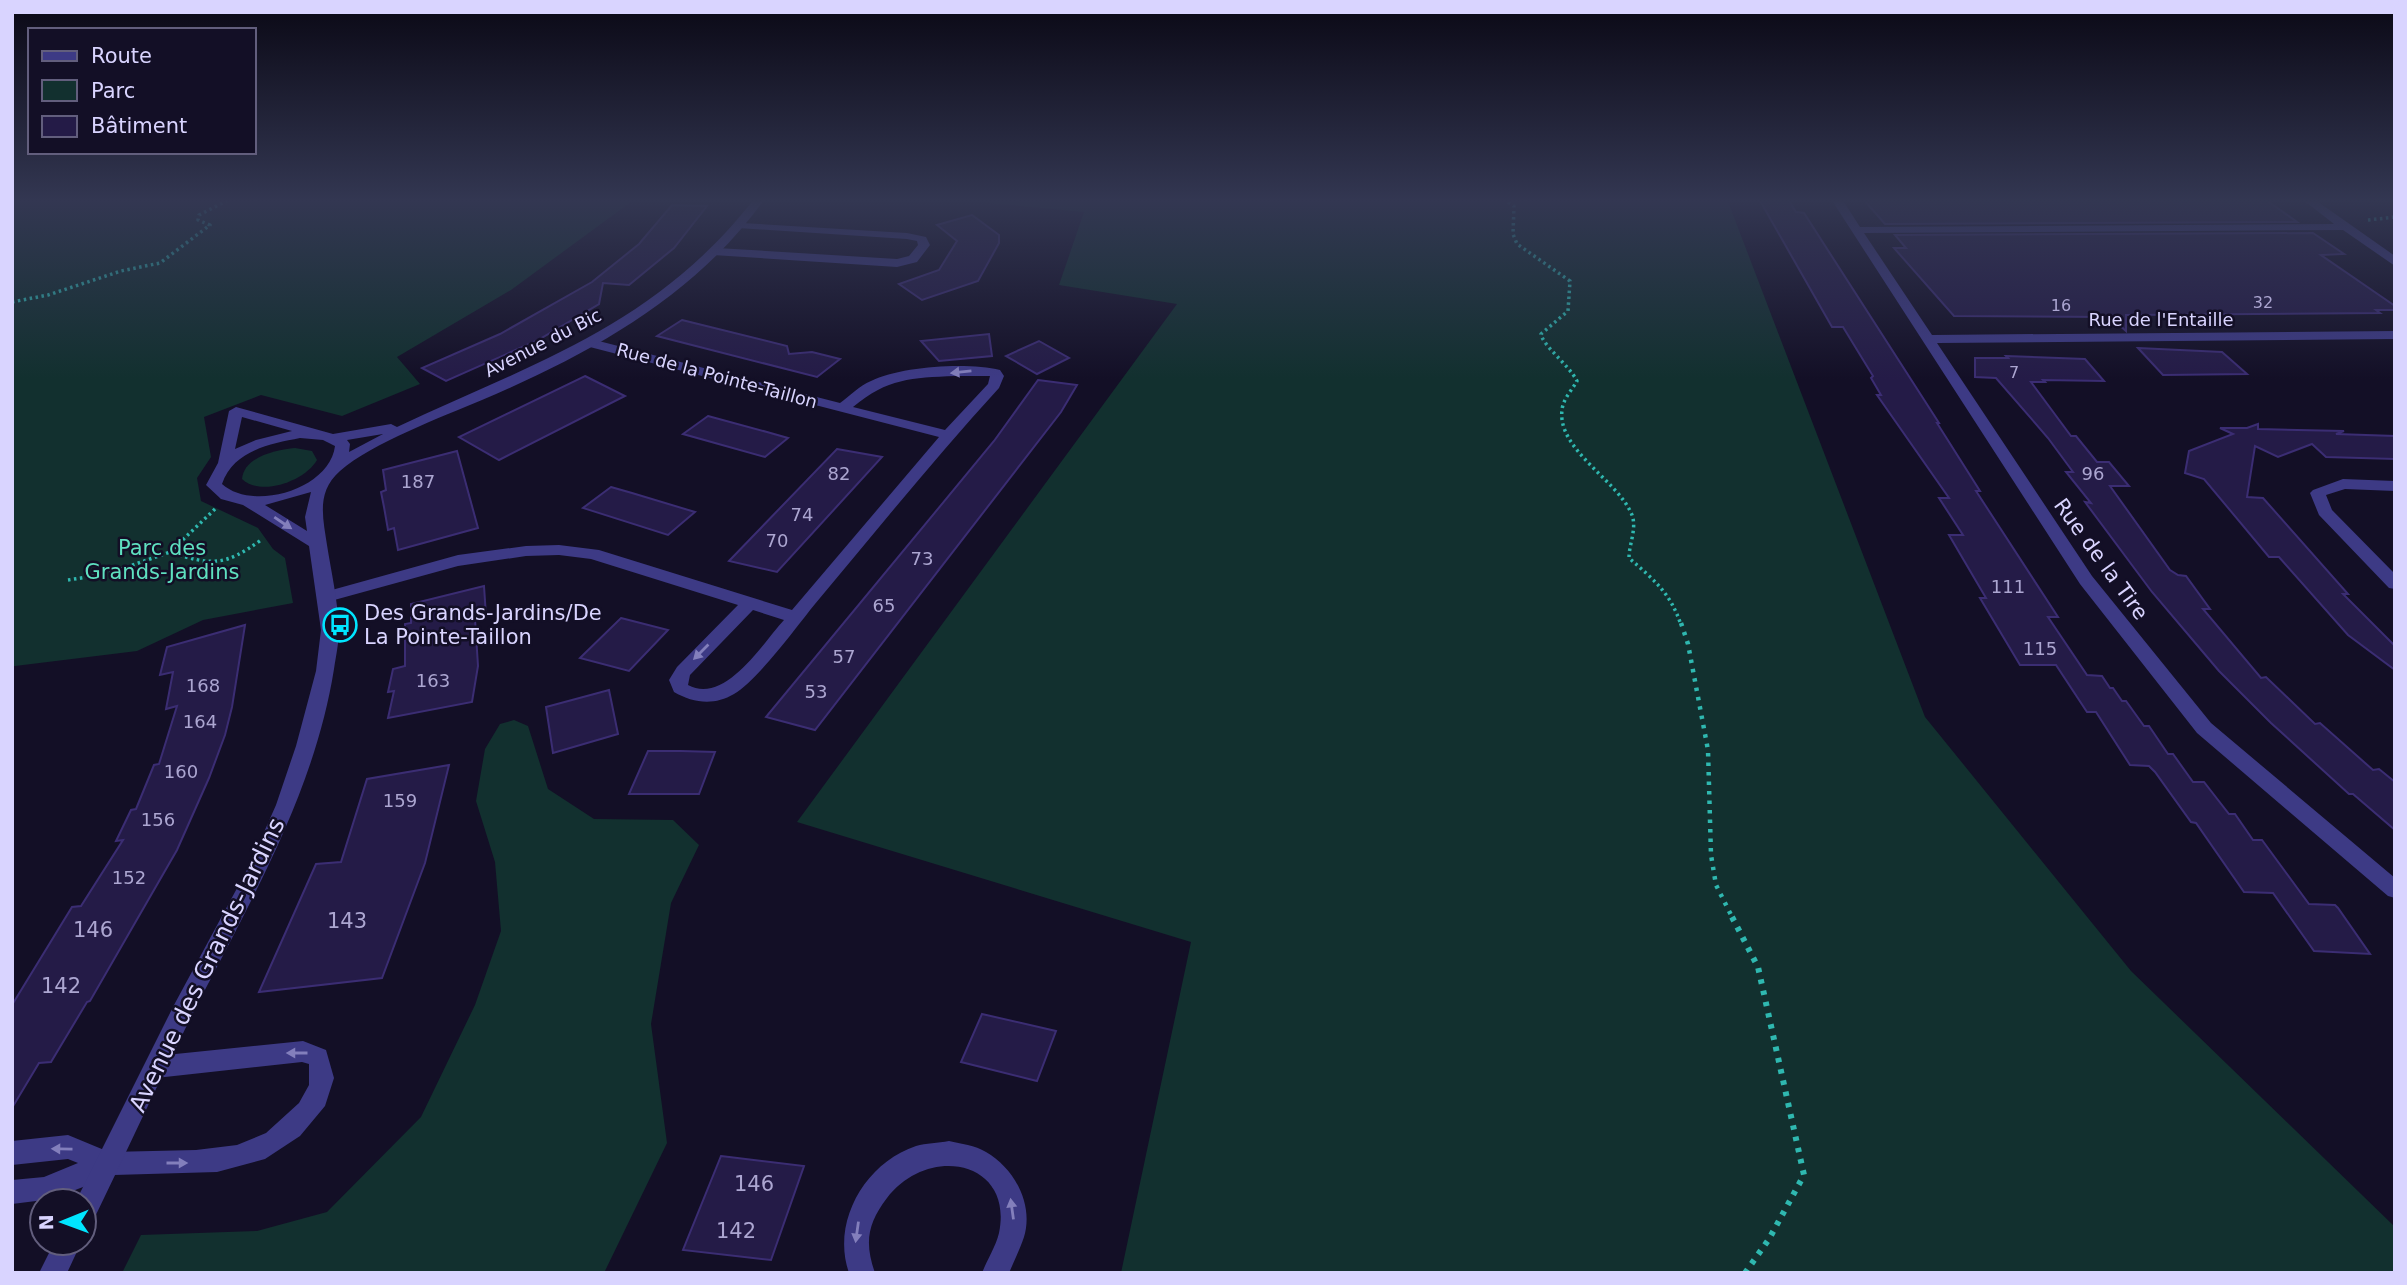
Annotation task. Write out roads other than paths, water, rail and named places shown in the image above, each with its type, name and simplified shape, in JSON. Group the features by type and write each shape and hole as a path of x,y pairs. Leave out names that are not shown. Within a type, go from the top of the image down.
{"street":[{"name":"Avenue du Bic","path":"248,501 291,494 335,470 367,446 497,389 590,343 657,302 709,259"},
{"path":"831,259 897,263 913,259"},
{"name":"Rue de la Tire","path":"1875,259 2086,580 2204,728 2395,890"},
{"name":"Rue de l'Entaille","path":"1928,339 2395,335"},
{"name":"Rue de la Pointe-Taillon","path":"590,343 946,435"},
{"name":"Rue de la Pointe-Taillon","path":"749,604 683,671 678,680 680,688 688,693 707,697 728,691 797,618 946,435 994,385 998,376 978,370 880,381 843,408"},
{"path":"319,545 248,501 230,499 219,493 214,485 216,474 225,463 236,411 327,436 343,444 345,454 335,470"},
{"name":"Avenue du Bic","path":"225,463 258,444 279,437 327,436 425,419"},
{"name":"Avenue des Grands-Jardins","path":"97,1187 259,867 286,805 306,746 325,671 330,631 314,504 335,470"},
{"path":"2395,486 2343,484 2318,494 2325,512 2395,584"},
{"path":"327,597 486,554 541,549 593,554 797,618"},
{"path":"12,1192 45,1189 109,1164 214,1163 241,1157 264,1147 302,1119 316,1101 322,1084 323,1068 318,1057 303,1051 156,1068"},
{"path":"12,1153 68,1147 109,1164"},
{"path":"862,1273 855,1241 860,1215 873,1191 892,1172 915,1158 940,1152 965,1154 987,1164 1003,1180 1013,1202 1014,1226 1008,1252 995,1273"},
{"path":"52,1273 61,1257"}],"place":[{"name":"Des Grands-Jardins/De La Pointe-Taillon","path":"340,625"}],"park label":[{"name":"Parc des Grands-Jardins","path":"162,560"}]}
